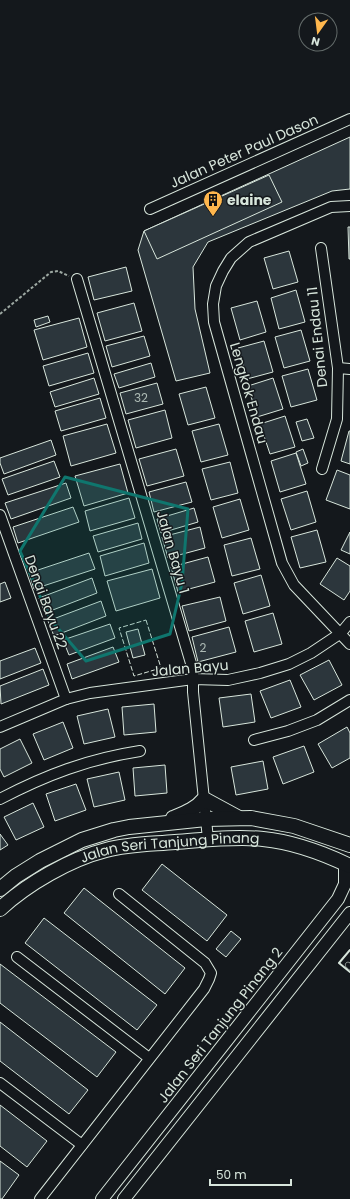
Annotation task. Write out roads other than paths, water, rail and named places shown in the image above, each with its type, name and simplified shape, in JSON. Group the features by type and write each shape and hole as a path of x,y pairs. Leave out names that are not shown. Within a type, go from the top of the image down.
{"main road":[{"path":"156,824 191,810 201,804 204,799 240,818"},
{"name":"Jalan Seri Tanjung Pinang","path":"0,890 16,876 40,861 82,840 114,830 156,824 206,819 240,818 271,821 312,831 350,845"},
{"name":"Jalan Seri Tanjung Pinang","path":"0,909 12,898 49,875 80,859 106,850 131,846 208,839 263,839 287,843 312,850 348,865"}],"street":[{"name":"Jalan Peter Paul Dason","path":"150,209 350,119"},
{"name":"Lengkok Endau","path":"350,206 332,207 249,242 231,258 223,271 216,286 213,304 214,322 282,563 294,585 350,644"},
{"name":"Denai Endau 11","path":"321,248 338,368 337,419 322,469"},
{"name":"Jalan Bayu 1","path":"77,279 193,670 193,692 208,839"},
{"path":"338,368 350,369"},
{"name":"Denai Bayu 22","path":"0,515 66,698"},
{"name":"Jalan Bayu","path":"0,728 66,698 90,693 193,679 228,680 260,673 282,666 311,653 341,633 350,622"},
{"path":"254,740 288,731 310,723 350,700"},
{"path":"0,799 31,783 69,767 112,755 140,751"},
{"name":"Jalan Seri Tanjung Pinang 2","path":"102,1199 338,899 345,884 348,865"},
{"path":"40,1199 149,1058 204,990 211,973 205,963 119,894"},
{"path":"124,1199 350,913"},
{"path":"17,957 149,1058"},
{"path":"0,1083 82,1145"}],"place":[{"name":"elaine","path":"213,217"}]}
